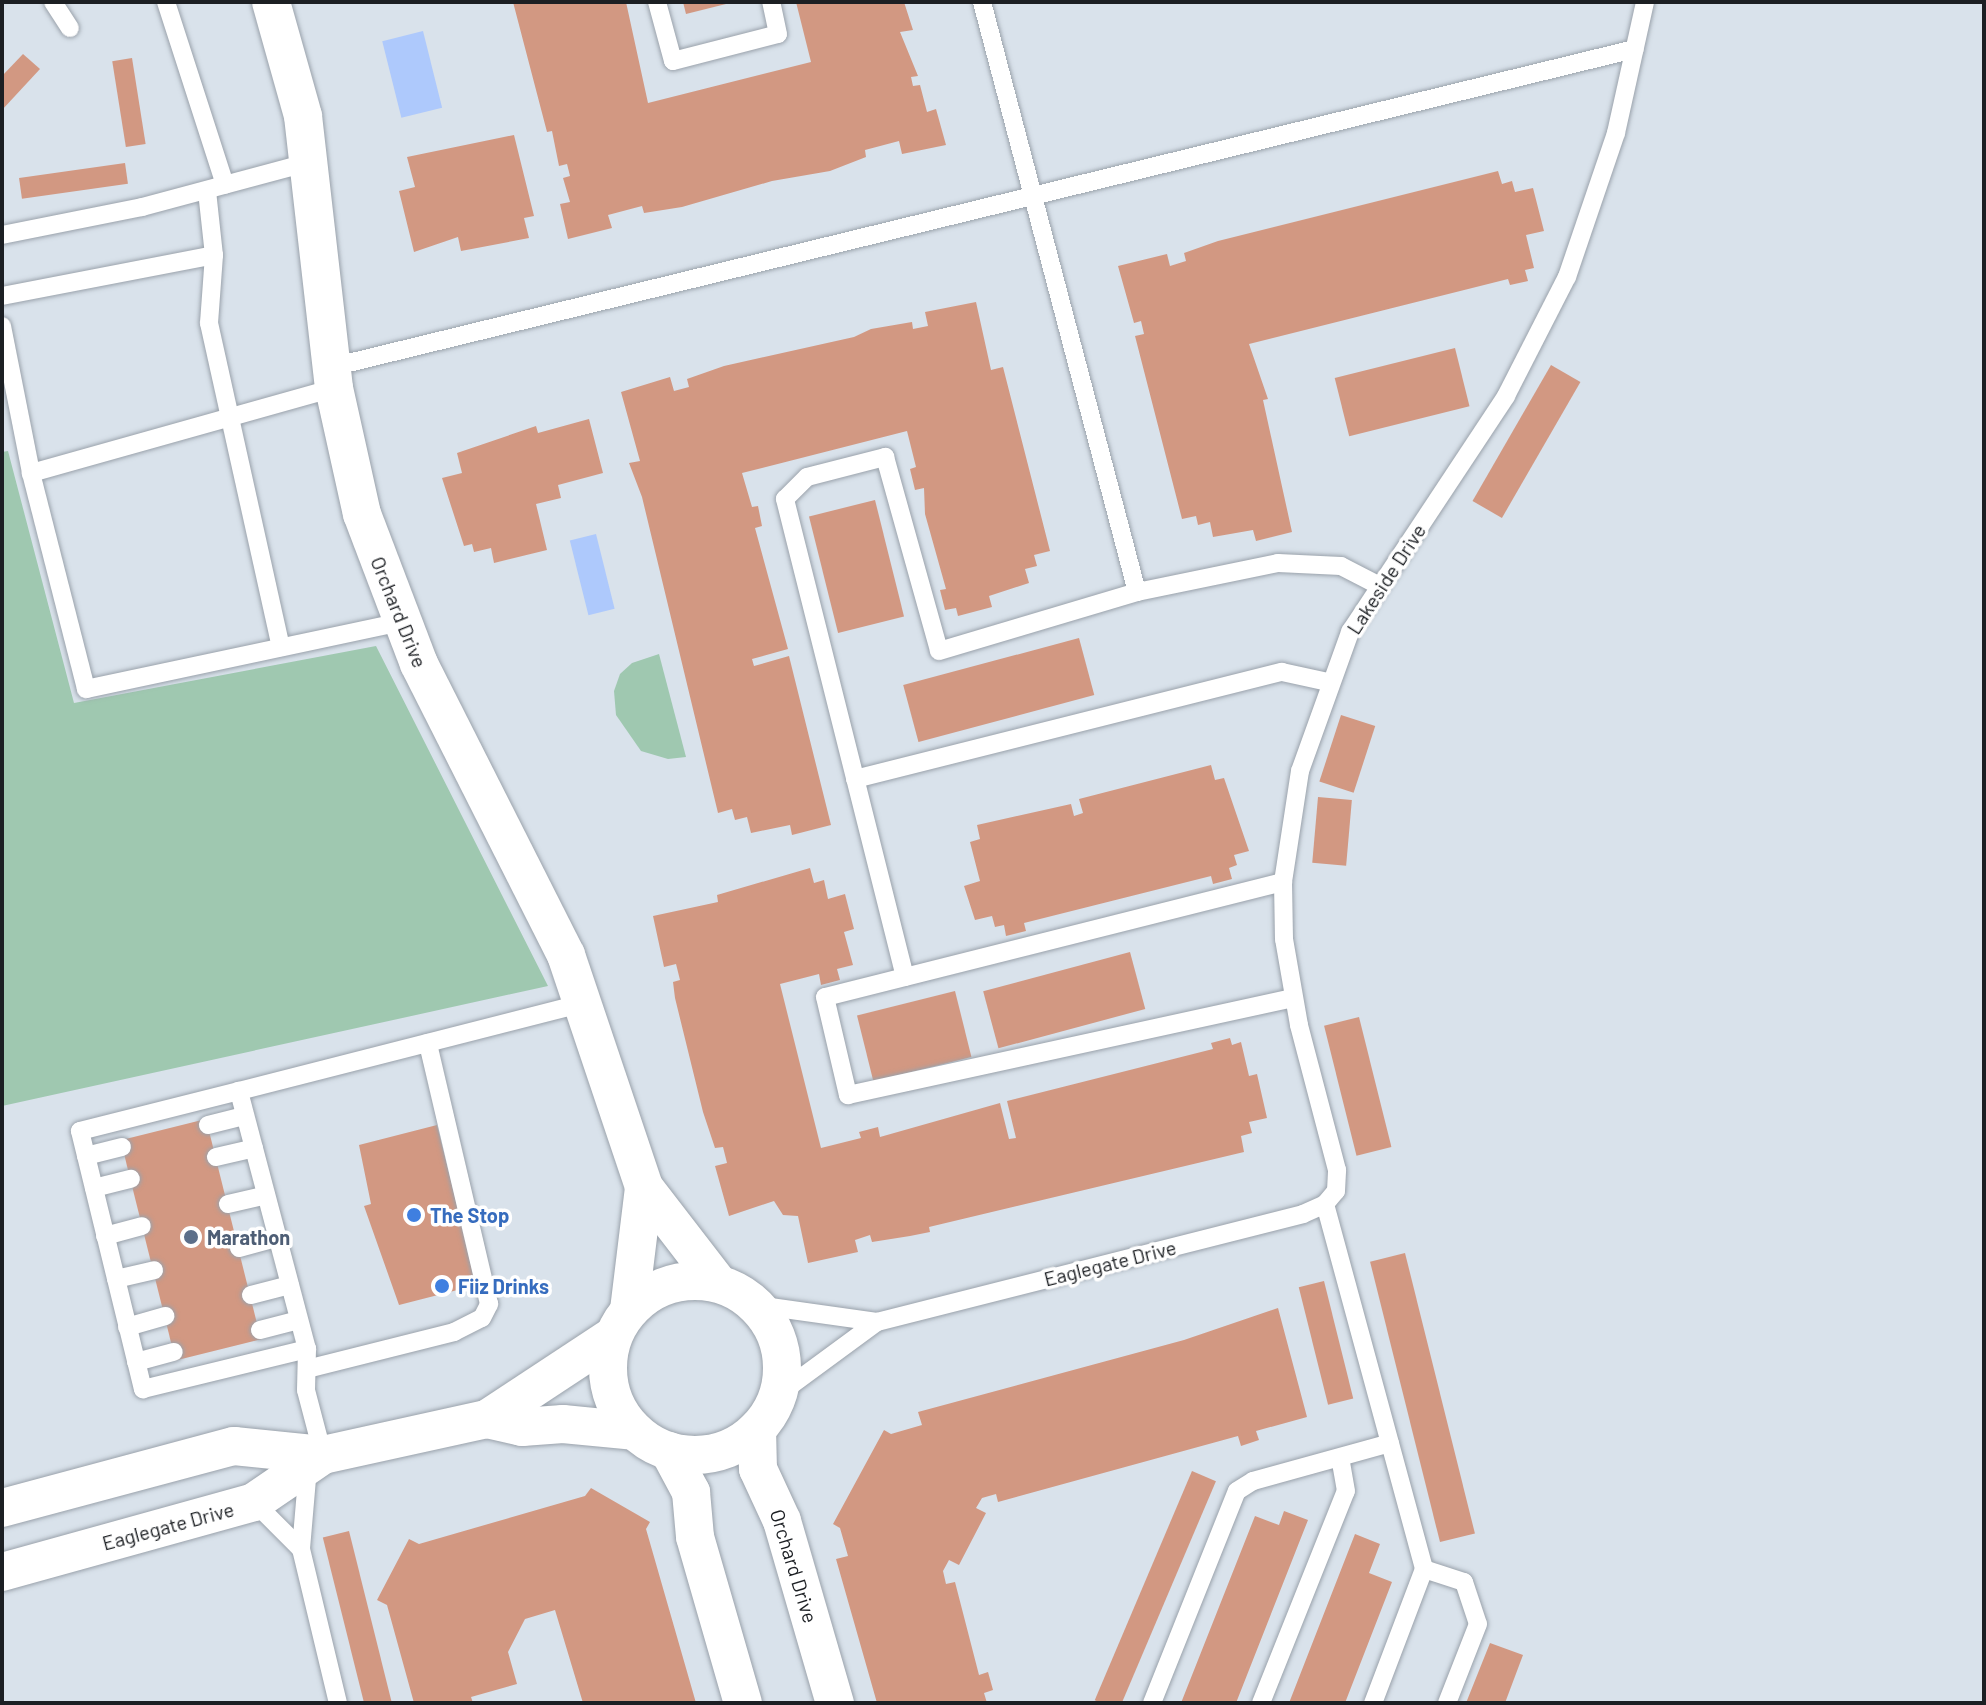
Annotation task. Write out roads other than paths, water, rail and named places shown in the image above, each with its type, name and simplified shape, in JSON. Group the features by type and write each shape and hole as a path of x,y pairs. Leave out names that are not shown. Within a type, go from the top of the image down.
{"street":[{"name":"Orchard Drive","path":"271,2 310,162 333,378 362,514 402,622 438,704 544,904 583,1003 644,1187 718,1283"},
{"name":"Orchard Drive","path":"621,1323 644,1187"},
{"path":"679,1281 718,1283 756,1305 777,1337 782,1375 779,1394 757,1429 716,1453 669,1451 634,1431 612,1397 608,1377 621,1323 643,1297 679,1281"},
{"name":"Eaglegate Drive","path":"2,1572 254,1502 316,1460 487,1419 621,1323"},
{"name":"Eaglegate Drive","path":"487,1419 522,1427 563,1424 634,1431"},
{"name":"Orchard Drive","path":"757,1429 758,1469 782,1521 835,1703"},
{"name":"Eaglegate Drive","path":"2,1508 234,1446 316,1460"},
{"path":"669,1451 691,1492 695,1537 743,1703"}],"lane":[{"path":"53,2 70,28"},
{"path":"166,2 216,188 209,323 281,647"},
{"path":"657,2 673,61 778,34 771,2"},
{"path":"982,2 1030,195 1137,592"},
{"name":"Lakeside Drive","path":"1424,1569 1331,1198 1337,1170 1294,998 1284,939 1283,882 1300,771 1328,682 1350,632 1378,585 1506,396 1543,328 1588,221 1645,2"},
{"path":"31,473 228,418 333,378 1030,195 1635,49"},
{"path":"2,235 216,188 310,162"},
{"path":"2,296 214,255"},
{"path":"2,326 11,433 31,473 86,689 402,622"},
{"path":"905,977 785,499 807,477 885,457 939,651 1137,592 1278,563 1341,566 1378,585"},
{"path":"855,779 1282,672 1328,682"},
{"path":"1283,882 825,997 848,1095 1294,998"},
{"path":"307,1349 143,1389 80,1131 583,1003"},
{"path":"307,1369 463,1328 482,1318 489,1304 428,1043"},
{"path":"239,1091 307,1349 306,1390 316,1460 301,1549 338,1703"},
{"path":"208,1125 245,1116"},
{"path":"86,1156 122,1147"},
{"path":"216,1157 254,1148"},
{"path":"94,1188 131,1179"},
{"path":"228,1204 266,1195"},
{"name":"Eaglegate Drive","path":"779,1394 877,1322 1331,1198"},
{"path":"105,1236 142,1226"},
{"path":"239,1248 277,1238"},
{"path":"116,1279 154,1270"},
{"path":"251,1295 290,1285"},
{"name":"Eaglegate Drive","path":"756,1305 877,1322"},
{"path":"127,1327 165,1316"},
{"path":"260,1330 299,1320"},
{"path":"136,1362 174,1352"},
{"path":"1152,1703 1237,1491 1253,1481 1390,1443"},
{"path":"1261,1703 1346,1491 1340,1458"},
{"path":"254,1502 301,1549"},
{"path":"1373,1703 1424,1569 1464,1582 1478,1624 1447,1703"}],"water":[{"path":"423,31 442,108 401,118 382,41"},
{"path":"596,534 615,609 588,615 570,541"}],"place":[{"name":"The Stop","path":"414,1215"},
{"name":"Marathon","path":"191,1237"},
{"name":"Fiiz Drinks","path":"442,1286"}]}
